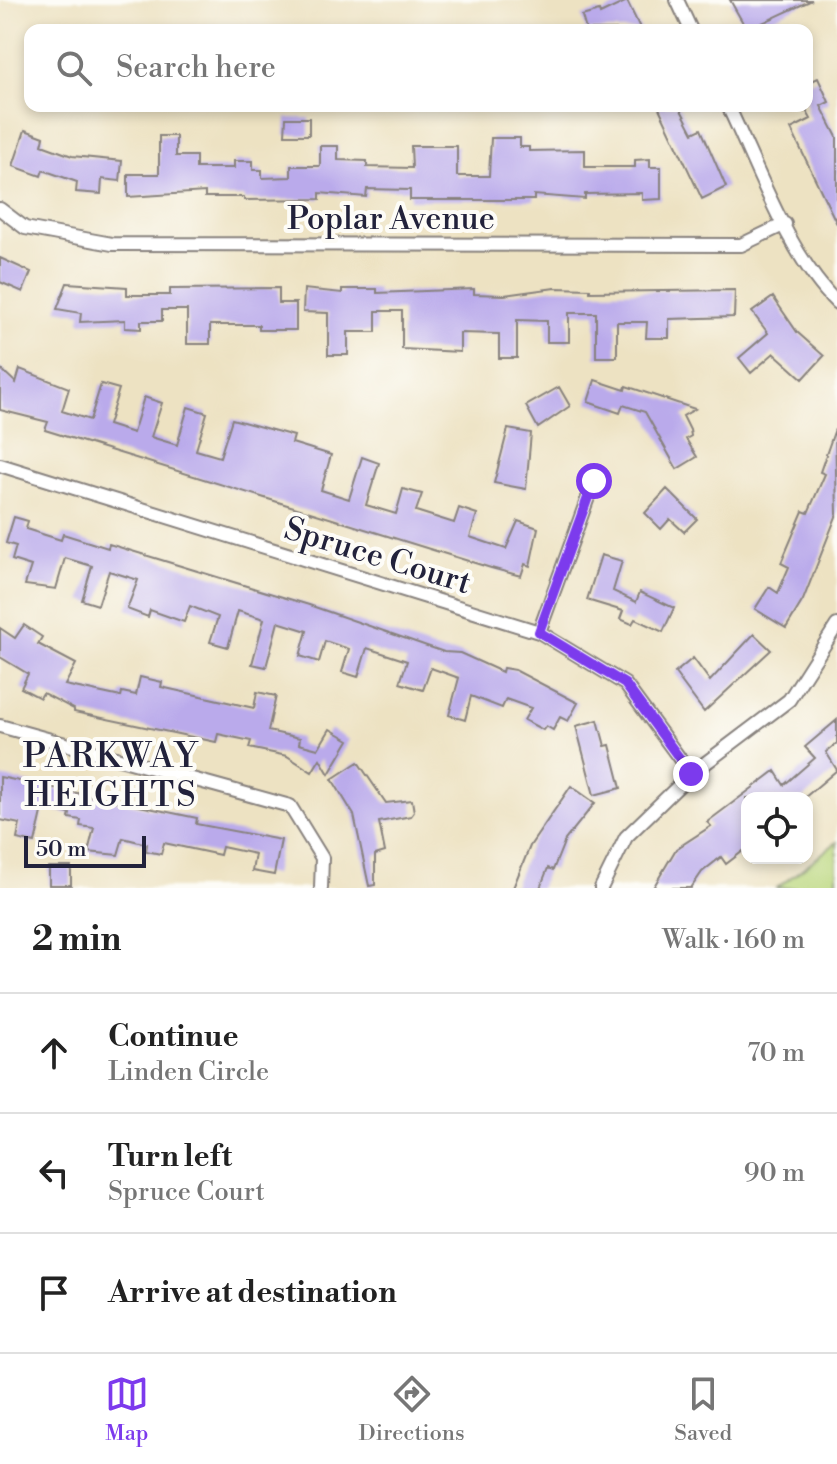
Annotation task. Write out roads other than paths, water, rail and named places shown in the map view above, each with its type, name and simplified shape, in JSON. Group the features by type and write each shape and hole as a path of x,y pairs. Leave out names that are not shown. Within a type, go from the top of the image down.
{"street":[{"path":"677,0 688,24"},
{"path":"731,112 785,224 823,290 837,303"},
{"name":"Poplar Avenue","path":"0,209 25,228 112,244 741,245 785,224"},
{"name":"Spruce Court","path":"0,465 539,632 625,684 691,774"},
{"path":"539,632 594,481"},
{"path":"601,888 626,837 691,774 789,700 837,625"},
{"path":"0,726 290,806 322,858 321,888"}],"district":[{"name":"PARKWAY HEIGHTS","path":"111,774"}]}
